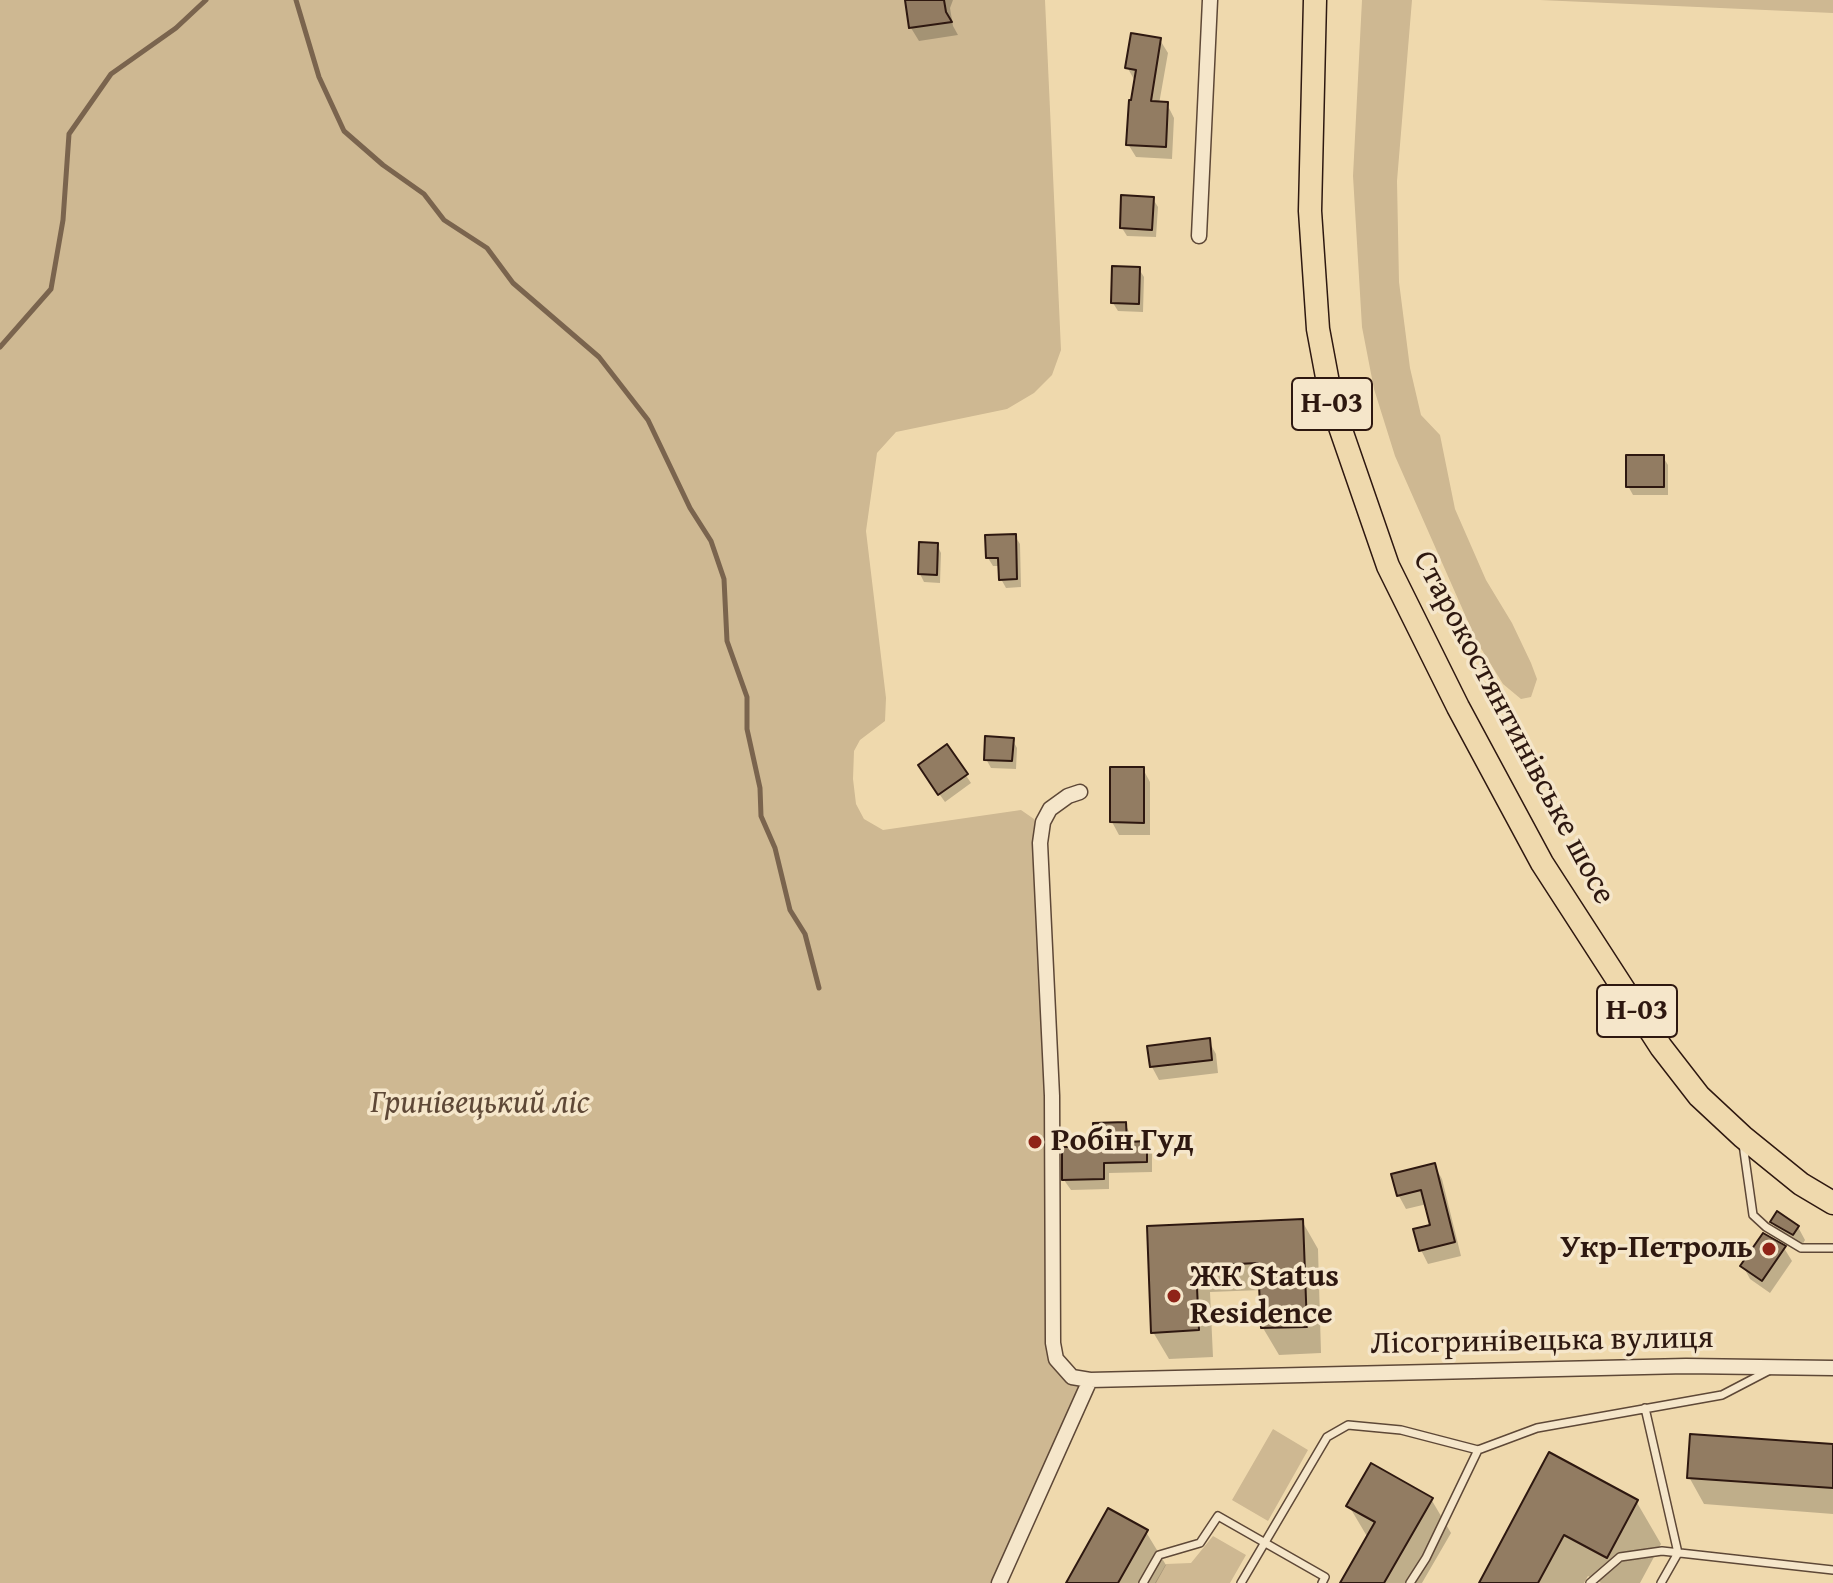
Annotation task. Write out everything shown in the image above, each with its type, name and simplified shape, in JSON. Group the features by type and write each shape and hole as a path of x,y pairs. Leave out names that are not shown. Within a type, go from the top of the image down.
{"main road":[{"name":"Старокостянтинівське шосе","path":"1315,0 1310,211 1318,329 1332,404 1388,566 1458,707 1542,863 1661,1047 1699,1096 1743,1137 1801,1184 1833,1203"}],"street":[{"path":"1199,236 1210,0"},
{"path":"999,1583 1090,1380 1072,1377 1056,1359 1053,1343 1052,1096 1040,843 1043,822 1050,809 1068,796 1080,792"},
{"name":"Лісогринівецька вулиця","path":"1090,1380 1686,1366 1833,1368"}],"lane":[{"path":"1743,1137 1753,1215 1766,1227 1801,1248 1833,1248"},
{"path":"1241,1583 1327,1437 1348,1425 1401,1430 1478,1450 1537,1428 1722,1395 1775,1368"},
{"path":"1645,1408 1678,1553 1661,1583"},
{"path":"1410,1583 1426,1558 1478,1450"},
{"path":"1143,1583 1159,1555 1200,1543 1218,1516 1325,1577 1322,1583"},
{"path":"1590,1583 1620,1557 1662,1551 1833,1570"}],"green space":[{"name":"Гринівецький ліс","path":"0,0 1045,0 1061,350 1052,375 1034,393 1007,409 896,432 877,453 866,531 886,698 885,721 860,740 854,751 853,779 856,804 864,819 883,830 1021,810 1034,819 1040,843 1056,1359 1090,1380 999,1583 0,1583"},
{"path":"1362,0 1412,0 1397,181 1399,282 1410,368 1421,415 1440,435 1455,509 1486,580 1512,623 1537,679 1531,697 1521,699 1503,684 1477,642 1395,456 1374,389 1362,327 1353,176"},
{"path":"1540,0 1833,0 1833,13"},
{"path":"1273,1429 1308,1450 1268,1521 1232,1500"},
{"path":"1213,1536 1246,1555 1230,1583 1155,1583 1166,1564 1191,1563"}],"building":[{"path":"905,0 944,0 952,22 909,28"},
{"path":"1131,33 1161,38 1151,101 1168,102 1166,147 1126,145 1129,100 1136,70 1125,68"},
{"path":"1121,195 1154,197 1152,230 1120,228"},
{"path":"1112,266 1140,267 1139,304 1111,303"},
{"path":"1626,455 1664,455 1664,487 1626,487"},
{"path":"1016,534 1017,579 999,580 998,558 986,558 985,535"},
{"path":"919,542 938,543 937,575 918,574"},
{"path":"985,736 1014,738 1012,761 984,760"},
{"path":"947,744 968,774 938,795 918,765"},
{"path":"1110,767 1144,767 1144,823 1110,822"},
{"path":"1210,1038 1212,1060 1150,1067 1147,1046"},
{"path":"1126,1122 1127,1142 1147,1141 1147,1162 1104,1163 1104,1179 1062,1180 1062,1147 1094,1147 1093,1123"},
{"path":"1435,1163 1455,1242 1419,1251 1413,1229 1430,1225 1421,1190 1397,1196 1391,1174"},
{"path":"1777,1211 1799,1226 1793,1235 1770,1222"},
{"name":"ЖК Status Residence","path":"1303,1219 1307,1327 1261,1328 1258,1263 1196,1266 1199,1330 1151,1333 1147,1226"},
{"path":"1763,1233 1786,1246 1762,1281 1740,1266"},
{"path":"1690,1434 1833,1444 1833,1488 1687,1478"},
{"path":"1549,1452 1638,1500 1607,1558 1564,1535 1538,1583 1479,1583"},
{"path":"1371,1463 1433,1498 1384,1583 1340,1583 1375,1522 1346,1506"},
{"path":"1108,1508 1148,1530 1118,1583 1066,1583"}],"waterway":[{"path":"0,347 51,289 63,220 69,134 111,74 176,28 206,0"},
{"path":"296,0 319,77 344,131 383,165 424,194 444,220 487,248 513,283 599,357 648,420 690,508 711,541 724,579 727,641 747,697 747,729 760,788 761,816 775,848 790,910 805,934 819,988"}],"place":[{"name":"Робін Гуд","path":"1035,1142"},
{"name":"Укр-Петроль","path":"1769,1249"},
{"name":"ЖК Status Residence","path":"1174,1296"}]}
